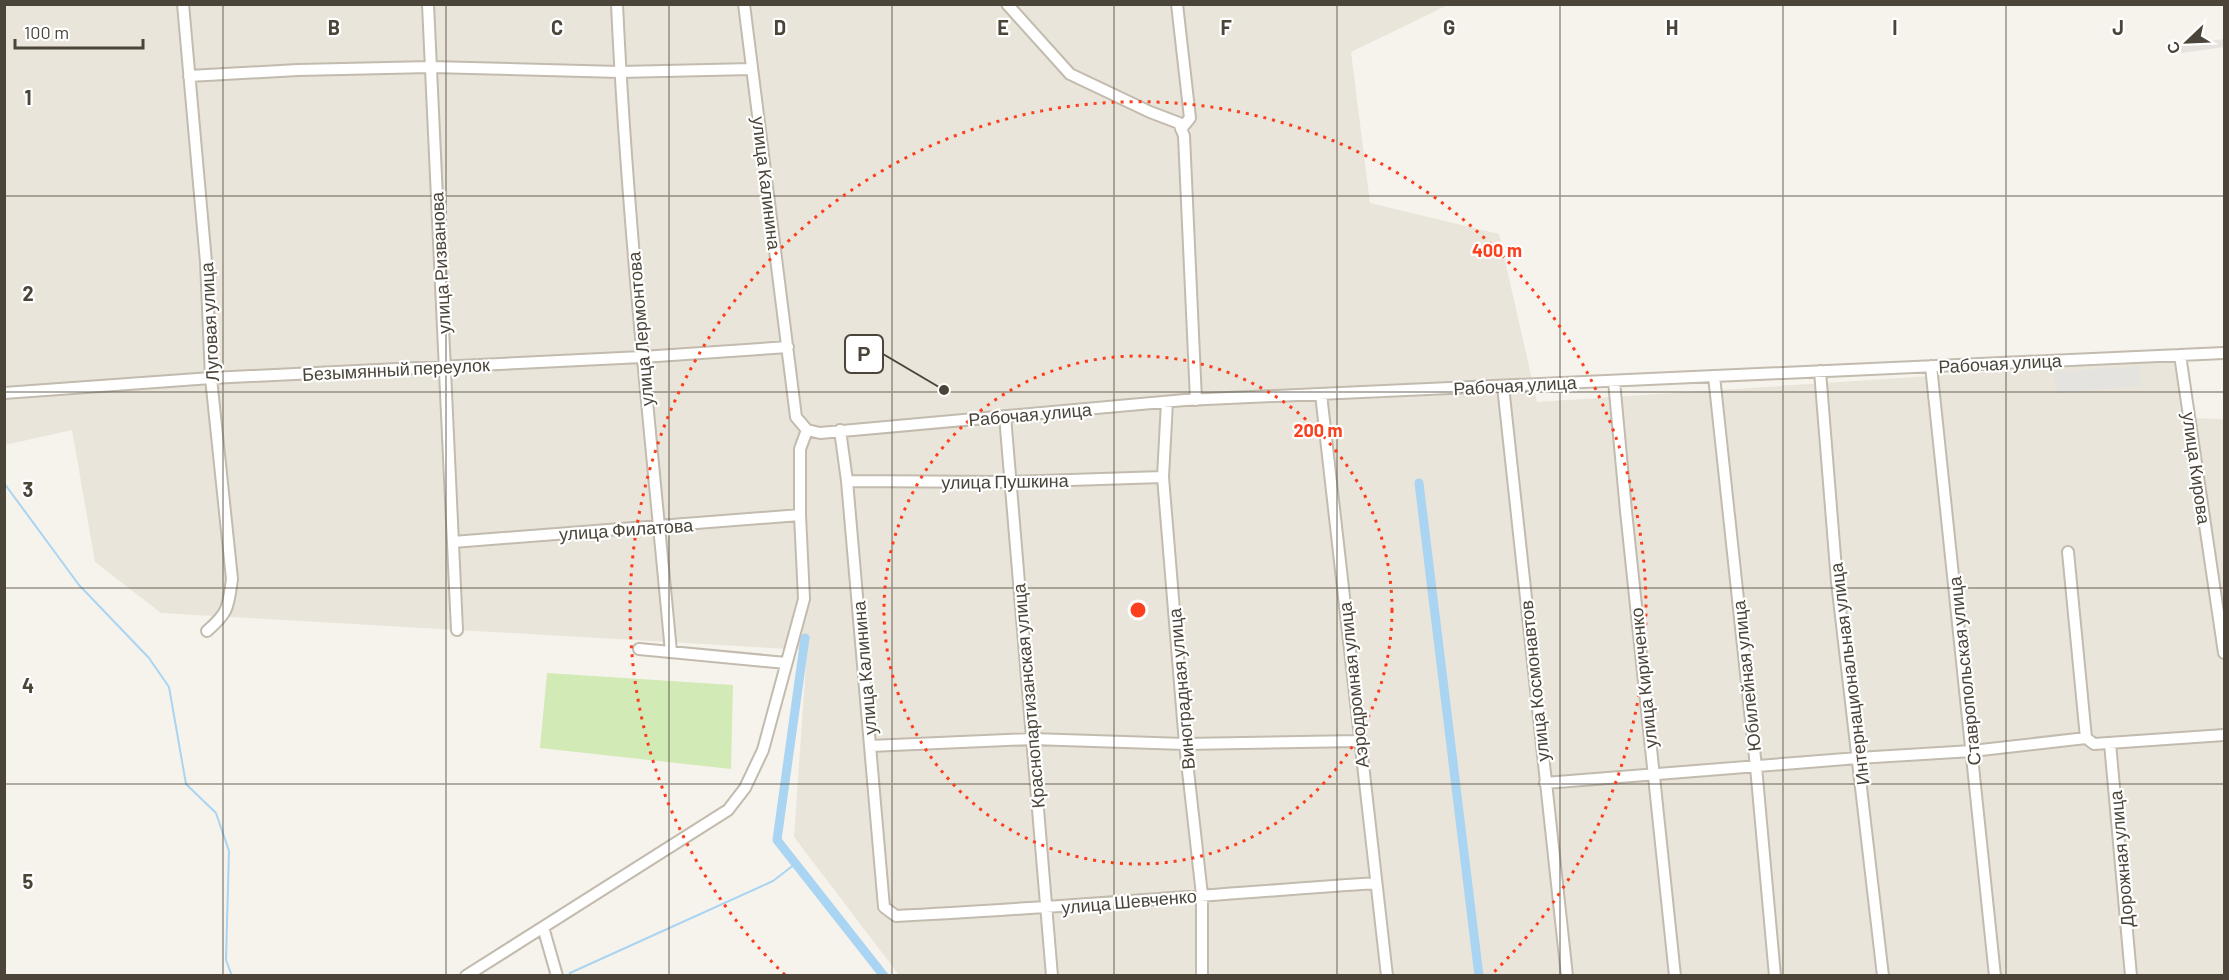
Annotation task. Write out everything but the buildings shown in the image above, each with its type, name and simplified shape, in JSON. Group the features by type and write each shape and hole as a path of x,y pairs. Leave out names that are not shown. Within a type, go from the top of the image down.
{"street":[{"name":"Луговая улица","path":"183,4 206,262 211,378 232,579 229,600 223,617 207,631"},
{"name":"улица Ризванова","path":"428,4 457,630"},
{"name":"улица Лермонтова","path":"617,4 620,72 642,357 670,652"},
{"name":"улица Калинина","path":"744,4 796,417 807,430"},
{"path":"1007,4 1070,74 1150,112 1179,123 1183,132 1196,400"},
{"path":"1178,4 1190,118 1183,132"},
{"path":"189,76 298,70 431,67 620,72 752,69"},
{"name":"Безымянный переулок","path":"4,393 211,378 642,357 788,347"},
{"name":"Рабочая улица","path":"807,430 820,433 1196,400 2224,353"},
{"name":"улица Кирова","path":"2180,355 2224,653"},
{"name":"Ставропольская улица","path":"1931,366 1995,975"},
{"name":"Интернациональная улица","path":"1820,371 1837,582 1883,975"},
{"name":"Юбилейная улица","path":"1714,376 1756,767 1775,975"},
{"name":"улица Кириченко","path":"1614,381 1675,975"},
{"name":"улица Космонавтов","path":"1503,386 1567,975"},
{"name":"Аэродромная улица","path":"1321,394 1387,975"},
{"name":"Виноградная улица","path":"1167,402 1163,477 1185,744 1202,895 1202,975"},
{"name":"Краснопартизанская улица","path":"1005,416 1052,975"},
{"path":"466,975 728,810 745,788 763,750 804,599 800,449 807,430"},
{"name":"улица Калинина","path":"840,430 847,481 884,907"},
{"name":"улица Пушкина","path":"847,481 1010,482 1163,477"},
{"name":"улица Филатова","path":"453,542 800,515"},
{"path":"2068,552 2086,738"},
{"path":"639,649 786,663"},
{"path":"1545,783 1972,751 2086,738 2094,744 2224,735"},
{"path":"870,746 1032,739 1185,744 1359,741"},
{"name":"Дорожная улица","path":"2110,743 2131,975"},
{"name":"улица Шевченко","path":"884,907 896,916 1047,908 1376,883"},
{"path":"543,927 557,975"}],"shaded area":[{"path":"4,5 1448,5 1351,52 1370,203 1499,234 1537,402 2173,360 2187,418 2224,419 2224,975 899,975 794,837 807,650 161,613 95,562 72,430 5,445"},
{"path":"2224,39 2224,47 2182,53 2180,45"},
{"path":"2140,366 2141,386 2056,393 2054,372"}],"green space":[{"path":"547,673 733,685 731,769 540,748"}],"waterway":[{"path":"4,483 79,585 149,658 169,687 186,784 216,813 229,851 226,960 232,976"},
{"path":"1419,483 1479,976"},
{"path":"805,638 777,840 884,976"},
{"path":"570,973 773,881 795,864"}],"place":[{"name":"Р","path":"944,390"}]}
